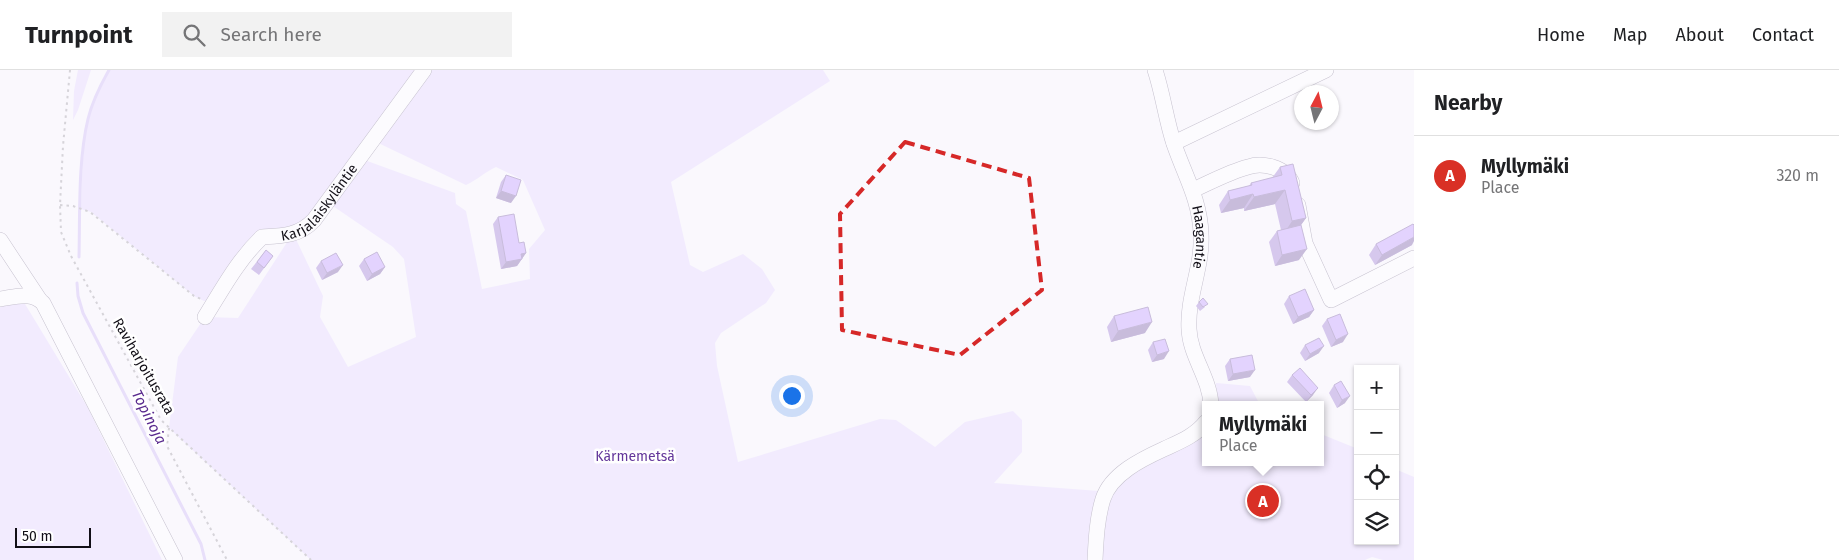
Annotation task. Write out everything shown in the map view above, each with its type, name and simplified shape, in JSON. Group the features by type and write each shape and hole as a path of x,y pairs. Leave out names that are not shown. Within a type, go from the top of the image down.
{"street":[{"name":"Karjalaiskyläntie","path":"205,317 235,267 248,250 262,237 284,236 306,228 314,220 424,70"},
{"name":"Haagantie","path":"1155,70 1174,144 1193,190 1200,214 1202,237 1190,302 1189,328 1191,347 1211,394 1211,401"},
{"path":"1174,144 1326,70"},
{"path":"1193,190 1250,166 1268,166 1280,170 1290,178 1295,190 1305,243 1331,300 1414,258"},
{"path":"0,240 47,309 175,560"},
{"path":"0,299 27,295 39,299"},
{"path":"1094,560 1103,497 1115,480 1131,466 1189,438 1202,426"}],"path":[{"name":"Raviharjoitusrata","path":"70,70 60,205 62,232 71,256 161,420 311,560"},
{"path":"60,205 87,211 153,261 194,296 204,301 216,300"},
{"path":"169,428 168,446 227,560"}],"highlighted area":[{"path":"905,142 1029,178 1042,290 960,355 842,330 840,214"}],"green space":[{"path":"78,70 91,70 73,120 74,91"},
{"name":"Kärmemetsä","path":"109,70 823,70 830,81 671,182 690,265 703,272 743,254 762,269 775,290 766,303 721,333 715,343 717,366 738,462 880,419 896,420 935,447 965,422 1013,411 1022,420 1022,452 994,483 1112,492 1121,482 1143,465 1202,431 1202,466 1324,466 1324,435 1354,447 1354,545 1399,545 1399,471 1414,477 1414,560 1383,560 1372,557 1365,560 311,560 169,428 178,357 205,317 238,318 293,233 262,237 216,300 204,301 194,296 91,212 81,209 83,153 89,114","holes":["372,140 466,185 496,167 523,180 545,230 529,249 530,279 482,289 466,211 456,204 455,193 359,158","327,202 393,247 404,259 416,337 348,367 320,317 323,296 293,233"]},
{"path":"0,303 25,304 88,408 162,560 0,560"},
{"path":"1216,383 1250,386 1258,401 1217,401"}],"building":[{"path":"1293,164 1306,218 1292,221 1285,190 1254,197 1253,194 1230,200 1228,191 1282,175 1280,167"},
{"path":"506,175 521,180 516,196 501,191"},
{"path":"514,214 519,243 524,242 526,253 521,254 522,259 506,262 498,217"},
{"path":"1413,224 1414,237 1382,255 1376,244"},
{"path":"1301,225 1307,249 1282,255 1277,231"},
{"path":"266,250 273,256 264,268 257,262"},
{"path":"377,252 385,267 372,274 364,259"},
{"path":"336,253 343,265 327,273 321,261"},
{"path":"1305,289 1314,310 1298,317 1289,296"},
{"path":"1203,298 1208,304 1203,307 1199,302"},
{"path":"1148,307 1152,322 1118,331 1114,316"},
{"path":"1340,314 1348,334 1336,340 1327,319"},
{"path":"1319,338 1324,346 1310,354 1305,345"},
{"path":"1165,339 1169,351 1157,355 1153,342"},
{"path":"1252,355 1255,370 1233,374 1230,359"},
{"path":"1300,368 1318,388 1311,395 1292,375"},
{"path":"1341,381 1350,396 1342,400 1334,385"}],"waterway":[{"name":"Topinoja","path":"79,257 80,187 85,135 92,106 109,70"},
{"name":"Topinoja","path":"77,283 78,296 83,313 201,544 205,560"}],"place":[{"name":"Myllymäki","path":"1263,501"}]}
